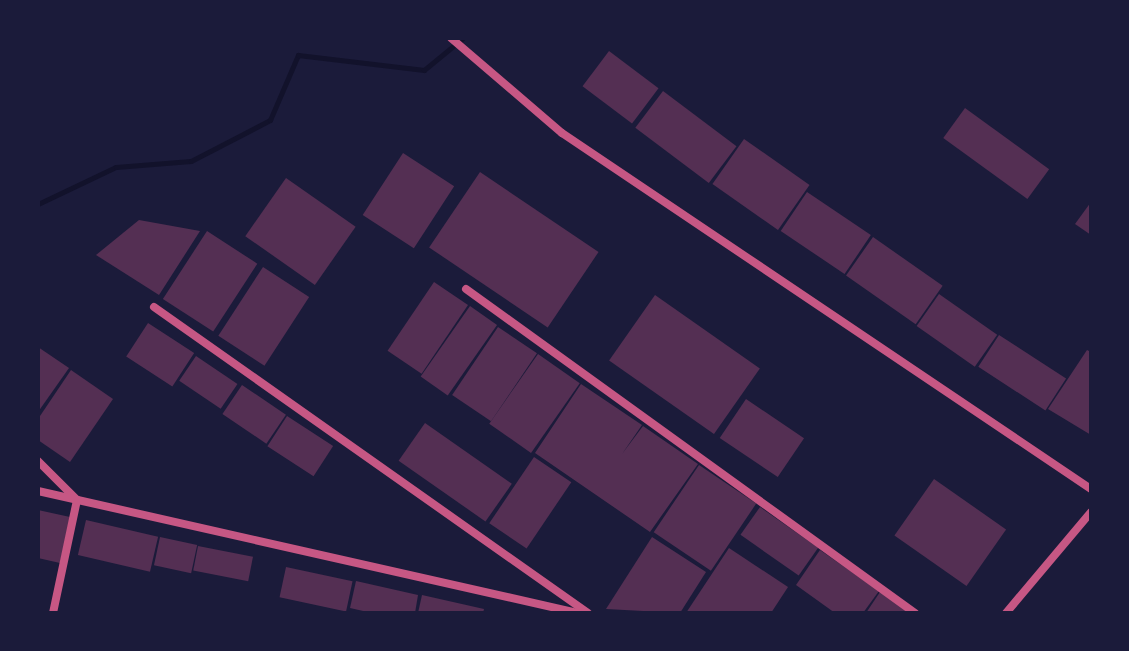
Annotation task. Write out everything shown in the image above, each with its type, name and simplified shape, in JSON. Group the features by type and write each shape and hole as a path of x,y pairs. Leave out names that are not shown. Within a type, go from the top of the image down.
{"street":[{"path":"451,38 562,133 1091,489"},
{"path":"466,289 915,613"},
{"path":"154,307 588,613"},
{"path":"38,461 77,500"},
{"path":"38,491 578,613"},
{"path":"53,613 77,500"},
{"path":"1006,613 1091,512"}],"building":[{"path":"609,51 659,88 632,123 583,86"},
{"path":"663,91 736,146 709,183 635,128"},
{"path":"965,108 1049,169 1027,199 943,138"},
{"path":"744,139 810,185 778,230 712,184"},
{"path":"403,153 454,186 414,248 363,215"},
{"path":"480,172 599,252 548,327 429,247"},
{"path":"286,178 356,227 315,285 245,236"},
{"path":"807,192 871,235 845,274 781,231"},
{"path":"1091,202 1091,235 1075,224"},
{"path":"139,220 200,231 159,295 96,255"},
{"path":"207,231 257,264 213,332 163,299"},
{"path":"873,237 943,286 916,324 846,276"},
{"path":"263,267 309,297 264,366 218,336"},
{"path":"434,282 468,305 422,374 388,351"},
{"path":"939,294 997,335 975,367 917,326"},
{"path":"655,295 760,368 714,434 609,361"},
{"path":"470,306 497,325 448,395 421,376"},
{"path":"148,323 194,353 172,387 126,357"},
{"path":"498,327 537,353 491,421 452,395"},
{"path":"999,335 1066,379 1045,410 978,367"},
{"path":"38,347 69,368 38,412"},
{"path":"1087,350 1091,352 1091,435 1048,409"},
{"path":"538,354 580,383 531,453 489,424"},
{"path":"196,356 237,384 221,409 179,381"},
{"path":"71,370 113,399 70,462 38,440 38,419"},
{"path":"581,384 642,425 622,454 643,426 698,464 650,532 535,453"},
{"path":"242,385 286,415 266,444 222,414"},
{"path":"746,399 804,438 778,477 720,438"},
{"path":"287,416 333,446 314,476 267,446"},
{"path":"425,423 512,484 485,521 399,461"},
{"path":"534,457 571,482 527,548 489,523"},
{"path":"699,465 756,504 711,571 654,532"},
{"path":"934,479 1006,529 967,586 894,536"},
{"path":"760,507 818,548 799,576 740,535"},
{"path":"38,510 70,517 60,563 38,558"},
{"path":"86,520 158,537 150,572 78,555"},
{"path":"160,537 197,545 191,573 154,565"},
{"path":"652,537 706,572 680,613 606,609"},
{"path":"198,546 253,557 248,581 193,571"},
{"path":"729,548 788,587 771,613 686,613"},
{"path":"820,550 879,591 863,613 835,613 796,585"},
{"path":"286,567 353,581 346,611 280,597"},
{"path":"356,581 418,595 415,613 372,613 350,608"},
{"path":"880,592 911,613 866,613"},
{"path":"422,595 484,609 483,613 418,613"}],"waterway":[{"path":"38,204 116,167 191,161 270,120 298,55 424,70 463,38"}]}
